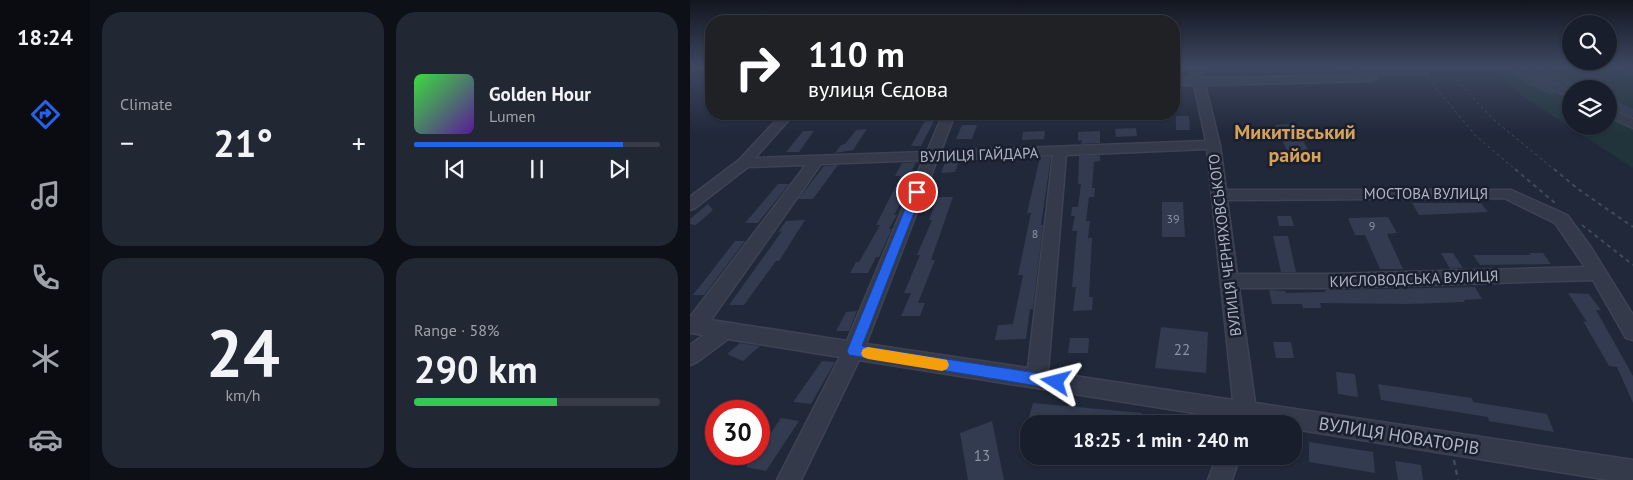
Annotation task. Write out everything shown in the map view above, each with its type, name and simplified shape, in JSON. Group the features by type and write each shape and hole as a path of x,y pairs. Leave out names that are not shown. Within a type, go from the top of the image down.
{"street":[{"name":"ВУЛИЦЯ ЧЕРНЯХОВСЬКОГО","path":"1200,89 1214,145 1230,281 1243,415"},
{"path":"1617,116 1633,124"},
{"path":"690,205 744,163 783,120"},
{"path":"789,480 854,351 946,120"},
{"name":"ВУЛИЦЯ ГАЙДАРА","path":"744,163 1214,145"},
{"path":"1037,380 1060,152"},
{"path":"693,326 817,160"},
{"name":"МОСТОВА ВУЛИЦЯ","path":"1219,195 1506,193 1560,220 1584,250 1633,332"},
{"name":"КИСЛОВОДСЬКА ВУЛИЦЯ","path":"1230,281 1332,281 1598,273"},
{"name":"ВУЛИЦЯ НОВАТОРІВ","path":"693,326 1037,380 1227,415"},
{"path":"690,356 725,330"},
{"name":"ВУЛИЦЯ НОВАТОРІВ","path":"1302,425 1450,444 1633,472"},
{"path":"1220,480 1226,465"}],"path":[{"path":"1437,89 1476,136 1555,203"},
{"path":"1465,89 1494,120 1578,189 1633,227"},
{"path":"1576,220 1633,265"},
{"path":"1450,444 1458,480"}],"shaded area":[{"path":"1515,89 1562,89 1562,122 1521,95"},
{"path":"1617,89 1633,89 1633,168 1582,135 1617,135"}],"building":[{"path":"1538,89 1548,89 1556,93 1550,95"},
{"path":"1617,102 1633,109 1633,117 1617,110"},
{"path":"1180,116 1189,116 1190,130 1176,130 1176,120 1180,120"},
{"path":"925,121 934,121 921,146 911,146"},
{"path":"1295,124 1310,154 1289,155 1275,125"},
{"path":"962,125 977,125 972,139 956,139"},
{"path":"1136,128 1137,136 1116,137 1115,129"},
{"path":"867,129 853,150 835,153 856,130"},
{"path":"803,131 814,131 799,152 786,152"},
{"path":"1045,131 1044,139 1022,140 1023,132"},
{"path":"1100,131 1100,143 1081,144 1082,140 1078,141 1078,132"},
{"path":"1100,155 1100,161 1094,162 1092,188 1095,188 1094,197 1089,197 1086,221 1090,221 1088,238 1092,238 1089,297 1093,297 1092,310 1073,311 1076,287 1072,287 1077,231 1072,231 1075,216 1071,216 1072,207 1078,207 1081,184 1078,184 1079,156"},
{"path":"1040,157 1051,157 1041,225 1043,225 1033,309 1030,309 1026,339 995,340 998,325 1013,324 1023,275 1018,275 1031,213 1027,213"},
{"path":"959,161 955,172 941,173 945,162"},
{"path":"916,162 906,184 911,184 894,215 897,215 889,229 892,229 879,257 876,257 868,273 850,273 856,262 859,262 880,225 876,225 901,176 895,176 902,163"},
{"path":"838,165 813,199 798,199 824,166"},
{"path":"778,184 789,184 758,223 745,223"},
{"path":"938,197 953,197 931,260 935,260 918,303 925,303 920,316 901,316 911,293 904,293 920,255 917,255 932,220 929,220"},
{"path":"1162,202 1183,202 1185,237 1162,237"},
{"path":"1412,203 1481,203 1488,212 1419,215"},
{"path":"708,204 713,210 696,225 690,224 690,219"},
{"path":"1277,216 1291,216 1294,226 1279,226"},
{"path":"1388,217 1397,233 1387,234 1403,269 1380,269 1365,235 1355,235 1348,218"},
{"path":"805,220 779,261 776,261 744,305 729,305 782,231 778,232 786,221"},
{"path":"1273,236 1288,236 1296,272 1281,272"},
{"path":"735,241 745,241 704,295 693,295"},
{"path":"1441,253 1453,253 1463,268 1450,269"},
{"path":"1529,253 1543,253 1551,264 1480,265 1473,255 1531,255"},
{"path":"1475,287 1482,299 1464,300 1465,302 1409,304 1320,303 1321,308 1303,308 1302,304 1272,304 1269,290 1285,291 1286,293 1326,292 1325,290"},
{"path":"1568,293 1589,294 1601,310 1596,310 1633,376 1633,403 1617,367 1609,366 1583,321 1587,322"},
{"path":"857,311 849,331 836,331 846,312"},
{"path":"1161,327 1208,332 1206,373 1155,368"},
{"path":"1070,338 1089,338 1088,353 1068,353"},
{"path":"1273,342 1291,342 1294,358 1276,358"},
{"path":"740,343 760,346 743,361 727,354"},
{"path":"822,361 835,362 811,404 793,402"},
{"path":"1336,372 1355,374 1358,397 1338,394"},
{"path":"1378,384 1472,398 1473,402 1547,414 1554,432 1489,421 1488,417 1381,400"},
{"path":"1033,403 1142,413 1142,415 1030,415"},
{"path":"781,418 799,421 770,465 770,434"},
{"path":"992,421 1004,480 968,480 960,433"},
{"path":"1309,442 1373,452 1375,473 1309,462"},
{"path":"1395,461 1421,465 1423,480 1398,480"},
{"path":"748,465 770,465 766,471 746,467"}],"slow traffic":[{"path":"868,353 942,365"}],"district":[{"name":"Микитівський район","path":"1295,144"}],"route":[{"path":"917,192 854,351 1056,382"}]}
